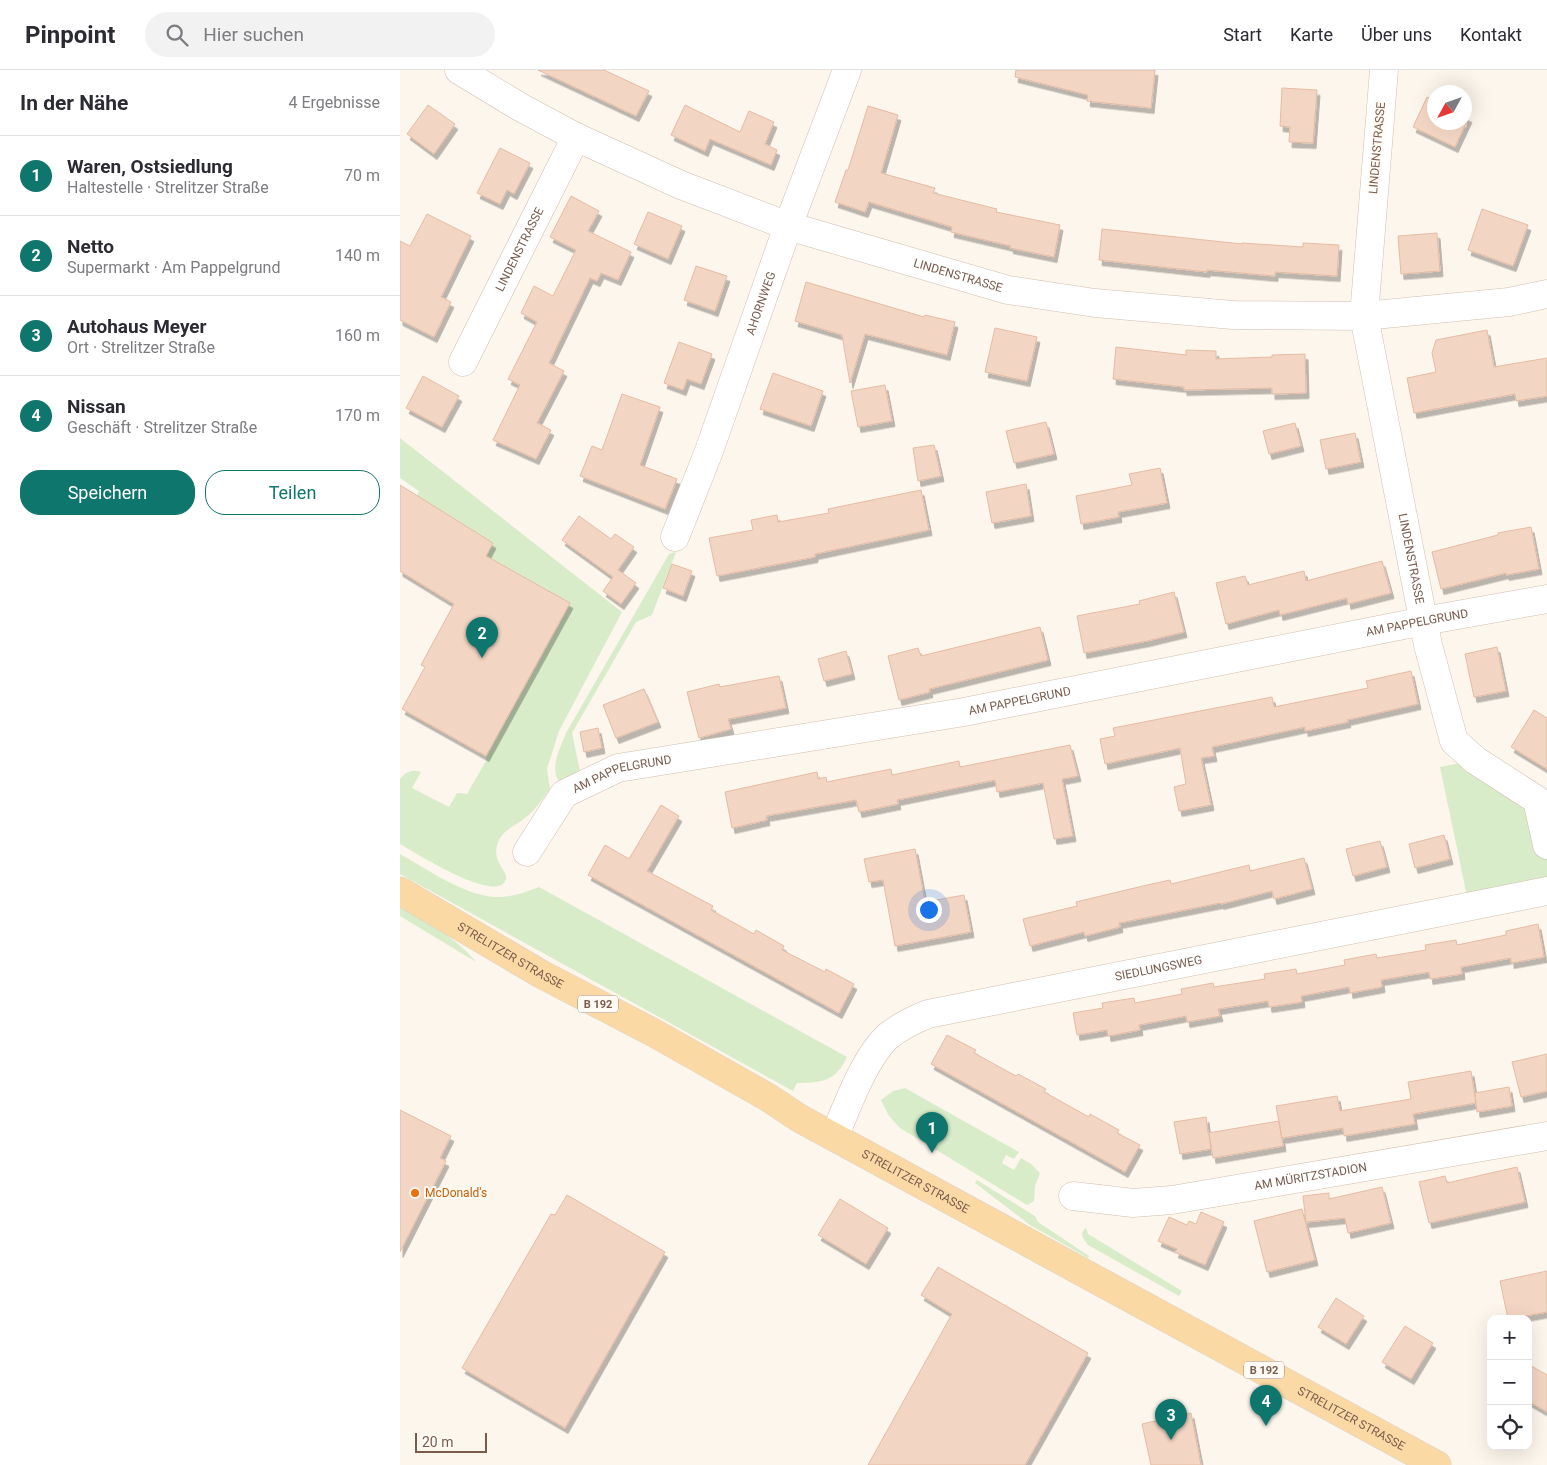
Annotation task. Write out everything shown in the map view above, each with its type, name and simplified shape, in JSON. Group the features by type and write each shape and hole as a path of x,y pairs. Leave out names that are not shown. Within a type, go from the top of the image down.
{"main road":[{"name":"STRELITZER STRASSE","path":"400,891 541,974 656,1034 834,1136 1437,1465"}],"street":[{"name":"LINDENSTRASSE","path":"459,70 520,107 576,137 680,185 788,226 1008,290 1095,303 1233,315 1364,316 1509,302 1547,294"},
{"name":"AHORNWEG","path":"675,536 709,451 788,226 847,70"},
{"name":"LINDENSTRASSE","path":"1384,70 1364,316 1428,645 1454,741 1475,760 1537,800 1547,845"},
{"name":"LINDENSTRASSE","path":"462,362 576,137"},
{"name":"AM PAPPELGRUND","path":"527,852 564,794 618,768 964,712 1424,621 1547,599"},
{"name":"SIEDLUNGSWEG","path":"834,1136 856,1087 876,1052 886,1039 911,1021 928,1014 1547,891"},
{"name":"AM MÜRITZSTADION","path":"1073,1196 1133,1203 1172,1200 1547,1136"}],"green space":[{"path":"400,438 622,612 559,731 547,769 550,789 532,812 507,830 499,840 496,854 506,876 506,879 500,886 488,886 456,875 400,844 400,779 403,776 409,772 421,772 412,788 449,807 457,793 467,794 486,761 486,556 493,543 417,496 419,491 400,478"},
{"path":"676,552 652,615 636,622 572,733 580,771 563,782 559,781 555,770 559,750 566,733 669,554"},
{"path":"1475,760 1537,800 1547,845 1547,891 1469,906 1440,767"},
{"path":"400,854 447,881 486,896 509,896 539,887 847,1057 843,1065 833,1076 821,1081 797,1083 793,1091 400,874"},
{"path":"400,905 450,937 476,962 400,916"},
{"path":"905,1088 1019,1152 1014,1159 1006,1155 1002,1163 1014,1170 1021,1158 1040,1173 1035,1186 1034,1201 1027,1205 900,1128 889,1116 881,1100 893,1091"},
{"path":"977,1180 1035,1216 1038,1222 1089,1256 1088,1258 1030,1225 975,1183"},
{"path":"1086,1227 1088,1234 1182,1291 1179,1296 1088,1245 1082,1233"}],"building":[{"path":"538,70 604,70 649,91 636,116"},
{"path":"1016,70 1155,70 1151,108 1087,101 1088,95 1015,77"},
{"path":"1282,88 1317,90 1313,143 1289,142 1290,127 1280,126"},
{"path":"1427,97 1427,130 1463,130 1455,147 1413,127"},
{"path":"428,105 455,124 434,154 407,134"},
{"path":"685,105 740,132 749,111 774,122 765,144 777,150 771,165 710,139 705,151 671,135"},
{"path":"868,106 898,115 881,173 935,188 933,193 997,209 996,212 1060,225 1054,257 1010,248 1011,246 951,232 952,227 869,202 865,212 835,202 846,170 848,170"},
{"path":"500,148 530,163 514,194 507,190 500,204 477,193"},
{"path":"571,196 599,211 588,231 631,252 618,280 601,273 597,281 590,278 549,363 564,371 537,423 551,430 536,459 493,440 520,385 508,379 537,322 521,313 534,286 553,296 576,250 550,237"},
{"path":"1482,209 1528,225 1513,266 1468,250"},
{"path":"648,212 682,226 668,259 634,244"},
{"path":"427,214 471,236 441,297 451,302 434,337 400,320 400,241 410,246"},
{"path":"1102,229 1242,244 1303,247 1303,243 1339,245 1337,276 1275,272 1275,276 1207,270 1207,272 1099,260"},
{"path":"1437,233 1440,271 1401,274 1398,236"},
{"path":"696,266 727,276 715,311 684,300"},
{"path":"806,282 924,317 925,315 955,322 947,355 865,334 850,383 842,335 795,321"},
{"path":"995,328 1037,337 1027,381 985,372"},
{"path":"1487,330 1494,367 1547,358 1547,396 1516,401 1515,394 1414,413 1407,378 1436,372 1432,353 1436,340"},
{"path":"679,342 712,354 701,384 687,379 683,390 664,383"},
{"path":"1116,347 1186,355 1186,350 1216,351 1216,359 1305,354 1306,393 1272,394 1272,388 1184,390 1184,387 1113,379"},
{"path":"773,373 823,391 811,426 760,409"},
{"path":"423,376 459,396 442,427 406,408"},
{"path":"885,385 892,421 858,427 851,391"},
{"path":"622,394 660,407 640,465 677,479 665,509 580,476 592,446 602,450"},
{"path":"1046,422 1054,454 1014,463 1006,431"},
{"path":"1295,423 1301,446 1269,454 1263,431"},
{"path":"1355,433 1361,462 1326,469 1320,440"},
{"path":"934,445 941,476 918,481 913,448"},
{"path":"1160,468 1167,503 1118,512 1119,517 1081,524 1076,496 1132,485 1129,474"},
{"path":"1026,484 1031,516 992,523 986,492"},
{"path":"400,485 493,543 486,556 570,603 486,756 402,709 425,667 421,665 454,604 400,571"},
{"path":"921,490 929,530 815,554 815,557 717,576 709,538 753,530 751,520 777,515 778,522 829,513 828,509"},
{"path":"579,516 611,539 615,534 634,547 618,570 636,583 621,604 603,591 613,577 562,540"},
{"path":"1531,527 1539,569 1506,575 1506,573 1441,589 1432,552 1498,535 1498,533"},
{"path":"1382,561 1391,593 1348,604 1347,598 1280,615 1279,610 1226,624 1216,583 1245,576 1248,585 1304,571 1306,581"},
{"path":"672,564 692,571 683,596 663,588"},
{"path":"1174,592 1184,632 1084,653 1077,616 1140,604 1139,601"},
{"path":"1040,627 1048,660 929,689 930,692 899,700 888,656 918,648 921,656"},
{"path":"1497,647 1506,691 1474,697 1465,654"},
{"path":"846,651 852,674 824,681 818,659"},
{"path":"1411,671 1418,704 1305,731 1305,727 1212,747 1214,756 1201,758 1211,805 1179,811 1174,787 1186,784 1180,748 1105,764 1100,739 1115,736 1113,728 1272,697 1274,707 1368,688 1366,681"},
{"path":"779,676 786,708 728,719 731,729 699,738 687,692 719,684 720,687"},
{"path":"644,689 658,722 616,738 603,705"},
{"path":"1534,710 1547,718 1547,769 1511,747"},
{"path":"598,728 602,748 584,752 580,732"},
{"path":"1070,745 1078,776 1062,779 1073,836 1054,839 1043,783 997,792 995,780 897,800 898,804 859,812 856,800 766,816 767,820 732,828 725,792 817,772 818,779 826,777 827,782 891,769 892,775 959,761 960,767"},
{"path":"661,805 679,816 647,871 713,906 711,910 754,934 756,930 784,946 782,950 825,972 826,969 854,984 839,1013 588,875 605,845 629,859"},
{"path":"1444,835 1450,859 1415,868 1409,844"},
{"path":"1380,841 1387,867 1353,876 1346,849"},
{"path":"915,849 925,902 964,895 971,932 895,946 883,880 869,882 864,859"},
{"path":"1304,858 1312,889 1274,899 1272,891 1221,904 1119,923 1120,927 1085,936 1084,932 1030,946 1023,919 1077,906 1076,902 1170,880 1171,884 1249,865 1250,871"},
{"path":"1538,924 1544,957 1511,963 1511,958 1461,967 1462,974 1430,979 1429,972 1381,980 1382,987 1350,993 1349,987 1301,996 1302,1002 1269,1007 1268,1001 1218,1009 1220,1016 1187,1022 1186,1016 1139,1025 1140,1030 1108,1036 1107,1030 1077,1035 1073,1013 1103,1008 1102,1003 1134,998 1135,1003 1182,994 1181,989 1213,983 1214,987 1265,979 1264,974 1296,969 1297,974 1345,965 1344,960 1376,954 1377,958 1426,950 1425,945 1456,940 1457,945 1506,935 1506,931"},
{"path":"947,1035 976,1050 974,1053 1016,1076 1018,1074 1046,1089 1044,1092 1089,1117 1090,1114 1119,1130 1117,1133 1140,1145 1125,1172 931,1064"},
{"path":"1547,1054 1547,1091 1521,1097 1512,1062"},
{"path":"1471,1071 1476,1103 1413,1114 1415,1124 1344,1136 1343,1128 1282,1138 1276,1106 1337,1096 1340,1111 1411,1099 1408,1082"},
{"path":"1509,1087 1512,1106 1477,1112 1475,1093"},
{"name":"McDonald's","path":"400,1110 451,1136 440,1158 446,1161 400,1252"},
{"path":"1206,1117 1208,1133 1279,1121 1283,1146 1213,1158 1209,1134 1211,1149 1180,1154 1174,1122"},
{"path":"1517,1167 1525,1202 1429,1223 1419,1182 1445,1176 1447,1183"},
{"path":"1382,1187 1391,1223 1348,1233 1345,1218 1306,1222 1303,1196 1329,1193 1329,1199"},
{"path":"567,1195 665,1252 565,1428 462,1368 551,1214 555,1215"},
{"path":"840,1199 888,1228 866,1264 818,1235"},
{"path":"1302,1209 1315,1260 1267,1272 1254,1221"},
{"path":"1201,1212 1224,1222 1205,1265 1175,1252 1177,1249 1158,1241 1169,1217 1187,1225 1189,1221 1196,1224"},
{"path":"938,1267 1088,1353 1025,1465 868,1465 952,1314 921,1295"},
{"path":"1547,1271 1547,1312 1530,1315 1507,1315 1500,1281"},
{"path":"1336,1298 1364,1316 1346,1344 1318,1327"},
{"path":"1405,1326 1433,1343 1411,1379 1382,1362"},
{"path":"1532,1366 1547,1375 1547,1412 1532,1403"},
{"path":"1191,1413 1201,1465 1151,1465 1142,1424"}],"place":[{"name":"Netto","path":"482,658"},
{"name":"Waren, Ostsiedlung","path":"932,1153"},
{"name":"McDonald's","path":"415,1193"},
{"name":"Nissan","path":"1266,1426"},
{"name":"Autohaus Meyer","path":"1171,1440"}]}
